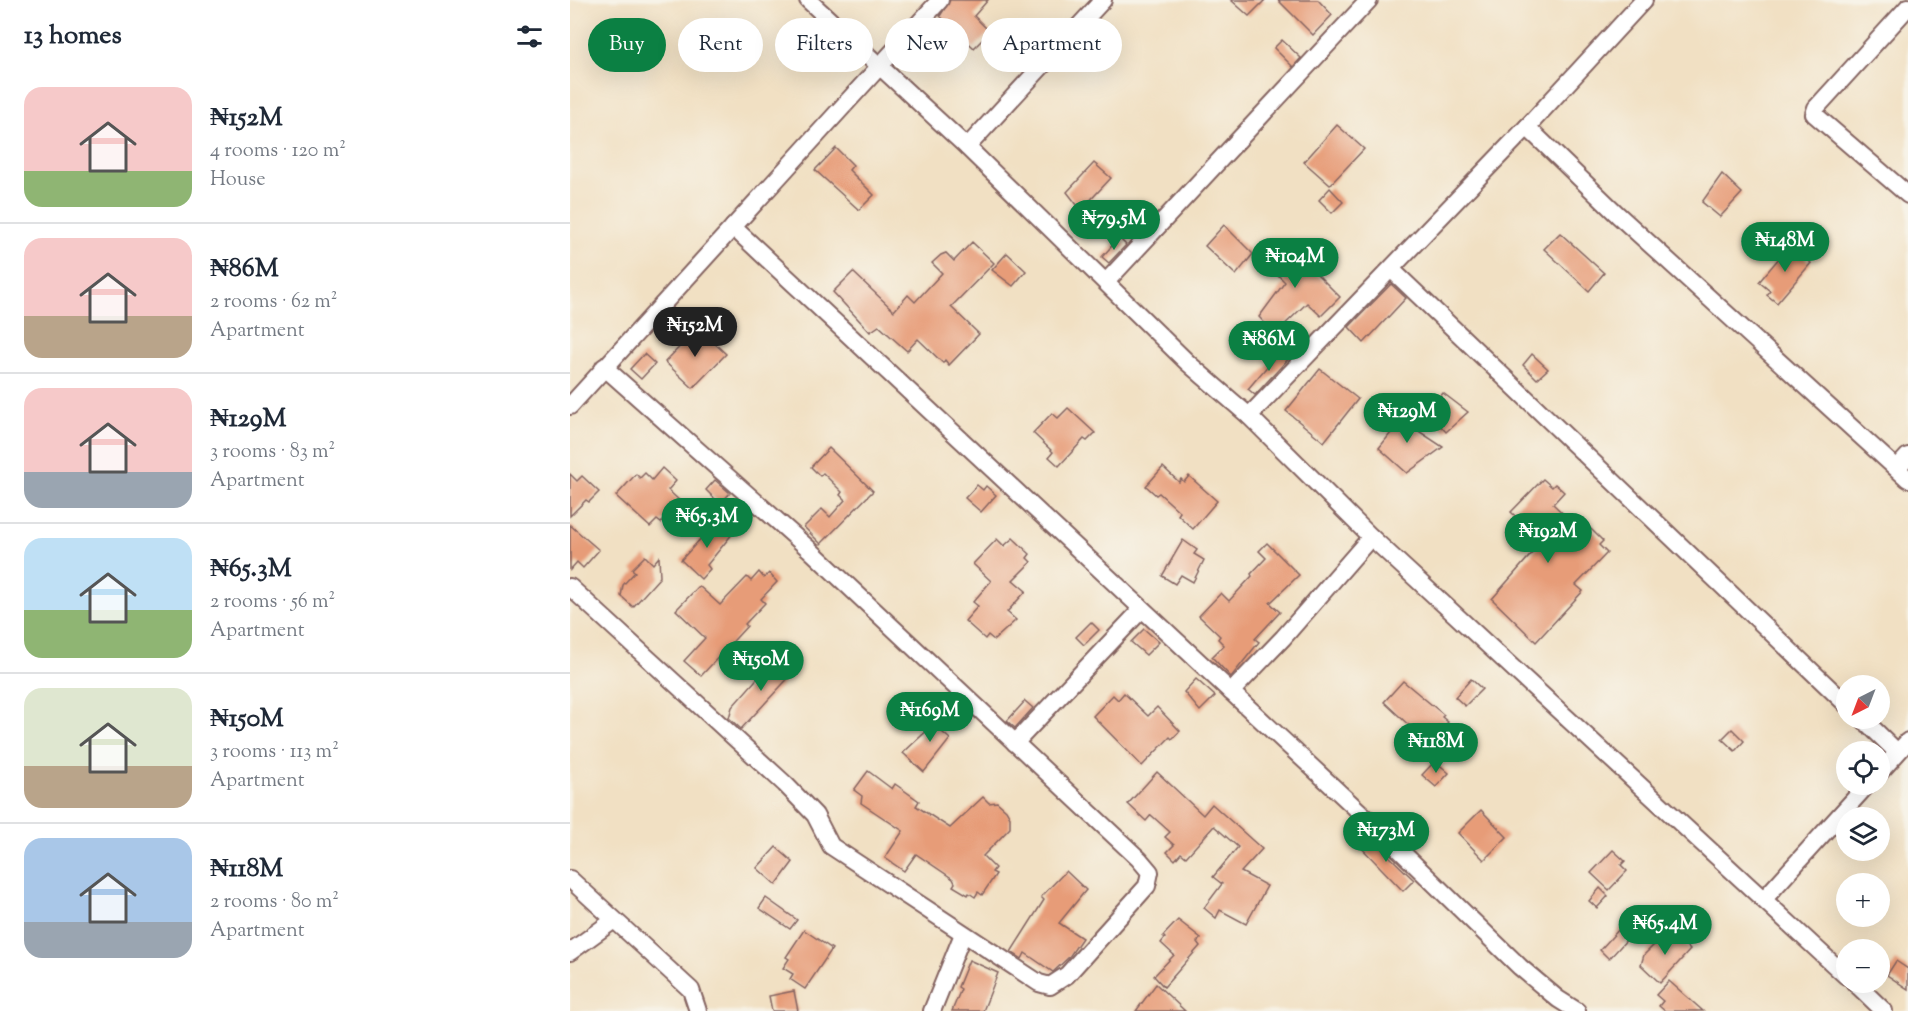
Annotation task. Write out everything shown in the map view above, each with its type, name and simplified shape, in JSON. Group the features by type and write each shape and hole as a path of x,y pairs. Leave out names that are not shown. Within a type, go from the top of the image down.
{"street":[{"path":"808,0 967,147 1188,363 1249,416 1371,537 1836,967"},
{"path":"570,406 940,0"},
{"path":"967,147 1103,0"},
{"path":"1106,282 1369,0"},
{"path":"1249,416 1527,127 1644,0"},
{"path":"1908,7 1816,108 1814,114 1908,195"},
{"path":"1527,127 1618,214 1904,468"},
{"path":"733,227 1376,827 1520,967 1558,999 1577,1011"},
{"path":"1391,269 1836,694"},
{"path":"570,588 785,784 815,814 831,846 1039,983 1050,986 1067,975 1147,886 1150,872 1138,859 809,549 604,367"},
{"path":"1231,692 1284,638 1371,537"},
{"path":"1015,743 1142,609"},
{"path":"1878,729 1903,747 1890,761"},
{"path":"1764,899 1858,795"},
{"path":"570,879 692,990 698,1011"},
{"path":"570,952 614,920"},
{"path":"932,1011 963,934"},
{"path":"1865,993 1884,1011"}],"building":[{"path":"950,0 988,0 974,16 981,23 981,41 974,48 969,43 969,18 942,18 940,16"},
{"path":"1231,0 1265,0 1249,16"},
{"path":"1278,0 1318,0 1332,15 1313,35"},
{"path":"1282,40 1301,58 1293,67 1274,48"},
{"path":"1337,125 1364,149 1330,185 1304,162"},
{"path":"836,148 853,165 849,170 874,195 859,210 815,170"},
{"path":"1094,163 1111,178 1081,210 1067,192"},
{"path":"1722,174 1742,193 1720,217 1702,202"},
{"path":"1330,188 1343,202 1332,213 1319,200"},
{"path":"1224,225 1253,254 1236,275 1205,246"},
{"path":"1560,233 1604,273 1589,291 1544,249"},
{"path":"1119,238 1126,245 1109,263 1102,257"},
{"path":"1284,241 1340,297 1321,316 1307,303 1275,334 1259,317 1285,282 1265,262"},
{"path":"972,242 994,263 951,307 979,334 949,365 945,360 943,363 918,339 907,351 879,326 870,332 833,292 853,272 894,311 908,295 915,302 942,273 932,263 941,255 946,253 954,261"},
{"path":"1790,245 1811,263 1777,303 1767,295 1770,291 1759,282"},
{"path":"1007,253 1026,271 1013,286 992,270"},
{"path":"1391,284 1406,298 1364,343 1349,327"},
{"path":"698,328 726,354 693,388 665,362"},
{"path":"1281,350 1290,357 1255,395 1248,389"},
{"path":"644,354 655,364 641,379 630,369"},
{"path":"1532,354 1548,369 1537,379 1523,365"},
{"path":"1320,369 1358,399 1324,442 1286,411"},
{"path":"1443,393 1468,412 1446,432 1428,412"},
{"path":"1068,408 1095,433 1087,441 1084,439 1059,466 1049,457 1053,452 1033,433 1052,413 1058,418"},
{"path":"1393,414 1443,447 1407,473 1379,448 1391,433 1382,426"},
{"path":"829,448 873,491 821,544 804,527 822,509 830,517 845,500 840,495 842,492 823,473 820,476 811,467"},
{"path":"1163,467 1179,482 1181,479 1184,482 1189,476 1217,501 1193,529 1178,515 1180,512 1159,493 1156,495 1146,486"},
{"path":"662,468 676,481 668,490 681,502 661,523 657,520 650,527 616,496 636,474 640,478 645,473 652,480"},
{"path":"570,474 577,481 582,476 599,492 589,502 586,500 570,516"},
{"path":"1543,479 1552,487 1555,484 1564,492 1553,504 1586,533 1590,528 1603,541 1599,545 1607,553 1576,585 1583,591 1536,642 1492,599 1542,542 1511,512"},
{"path":"715,480 730,493 720,504 706,490"},
{"path":"977,485 983,490 986,486 996,495 981,512 965,498"},
{"path":"718,520 733,533 707,565 710,569 701,579 681,560"},
{"path":"570,525 599,550 583,568 577,562 570,570"},
{"path":"1013,538 1030,554 1027,558 1031,562 1013,580 1026,591 1007,612 1016,620 994,640 988,635 985,639 965,621 978,606 973,602 991,581 973,564 997,539 1004,546"},
{"path":"1183,540 1197,550 1194,554 1204,560 1193,582 1181,575 1175,584 1162,576"},
{"path":"1267,543 1299,575 1270,603 1280,612 1255,639 1259,642 1231,677 1212,657 1224,645 1218,639 1220,636 1199,616 1221,593 1229,601 1266,558 1259,551"},
{"path":"645,556 653,564 659,557 660,577 633,607 621,596 623,585 635,572 632,569"},
{"path":"759,572 764,578 769,573 777,582 761,599 765,603 745,624 747,626 701,676 684,661 705,638 676,610 699,586 720,605 747,577 751,581"},
{"path":"1091,622 1099,630 1084,645 1076,637"},
{"path":"1144,629 1159,642 1146,655 1131,642"},
{"path":"778,655 795,671 741,729 729,718 732,707"},
{"path":"1196,679 1215,696 1200,711 1184,692"},
{"path":"1471,679 1482,689 1465,706 1455,697"},
{"path":"1403,681 1444,715 1442,717 1448,722 1429,744 1384,702"},
{"path":"1124,693 1148,716 1157,707 1180,731 1172,739 1170,737 1142,766 1093,716 1113,695 1118,700"},
{"path":"1025,701 1033,708 1015,728 1007,721"},
{"path":"950,709 957,715 942,732 950,739 924,772 903,753"},
{"path":"1732,729 1744,741 1735,751 1722,739"},
{"path":"1435,761 1449,773 1436,787 1422,775"},
{"path":"868,771 892,789 895,784 919,801 916,806 950,828 983,797 989,803 997,802 1006,810 1010,817 1010,828 983,856 995,868 992,872 996,874 982,895 978,892 975,897 969,893 968,895 953,886 955,883 953,879 916,854 904,871 885,858 903,831 861,803 862,796 854,790"},
{"path":"1157,772 1203,815 1212,804 1262,849 1241,872 1267,886 1246,924 1220,910 1216,918 1204,908 1222,884 1213,877 1238,847 1214,826 1186,857 1181,853 1175,860 1167,852 1174,845 1165,837 1170,832 1151,815 1146,821 1128,804"},
{"path":"1481,810 1507,837 1484,860 1458,833"},
{"path":"1365,833 1414,880 1403,891 1357,843"},
{"path":"776,847 793,862 776,885 757,868"},
{"path":"1613,850 1625,861 1621,865 1627,871 1609,890 1591,873"},
{"path":"1066,871 1086,890 1059,923 1082,938 1069,957 1053,972 1025,953 1022,959 1011,952 1044,900 1041,897"},
{"path":"1600,888 1608,896 1597,908 1589,901"},
{"path":"766,898 797,920 790,929 759,908"},
{"path":"1178,920 1201,938 1197,942 1200,946 1164,987 1154,976 1174,955 1161,943 1165,938 1163,936"},
{"path":"1621,927 1630,936 1609,959 1600,950"},
{"path":"1670,929 1690,950 1660,983 1641,965 1644,955"},
{"path":"804,930 832,949 805,989 790,979 793,974 783,968 789,959 786,957"},
{"path":"969,960 998,973 983,1011 952,1011 961,989 958,987"},
{"path":"1896,961 1908,969 1908,989 1890,977 1890,970"},
{"path":"1669,981 1703,1011 1665,1011 1659,1006 1663,1001 1656,995"},
{"path":"1156,984 1185,1011 1136,1011"},
{"path":"794,991 798,1011 772,1011 769,996"}]}
